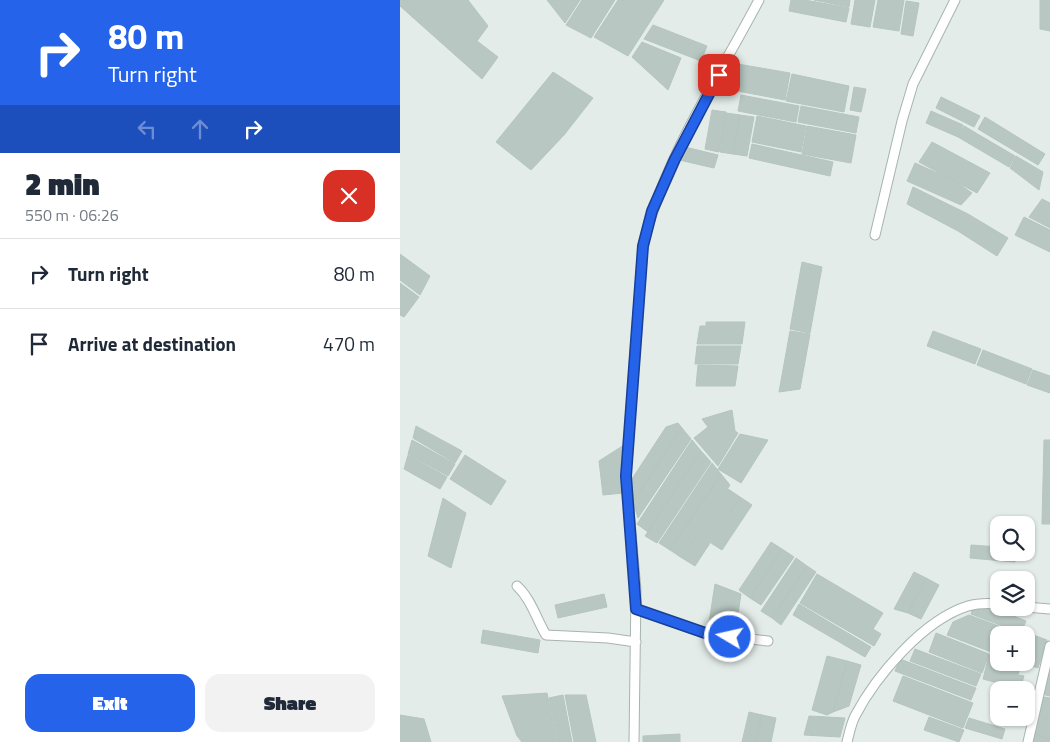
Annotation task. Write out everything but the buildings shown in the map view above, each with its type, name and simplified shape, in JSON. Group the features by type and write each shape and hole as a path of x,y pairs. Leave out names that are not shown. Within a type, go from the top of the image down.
{"street":[{"path":"634,742 636,609 626,476 643,246 652,211 675,159 759,0"},
{"path":"876,235 902,121 913,84 955,0"},
{"path":"517,586 528,596 536,619 546,635 636,642"},
{"path":"849,741 854,718 863,702 890,664 909,645 938,622 967,606 990,604"},
{"path":"1035,607 1050,609"},
{"path":"636,609 711,635 768,641"},
{"path":"1028,742 1050,646"}],"route":[{"path":"719,75 675,159 648,222 643,246 626,476 636,609 711,635 730,637"}]}
